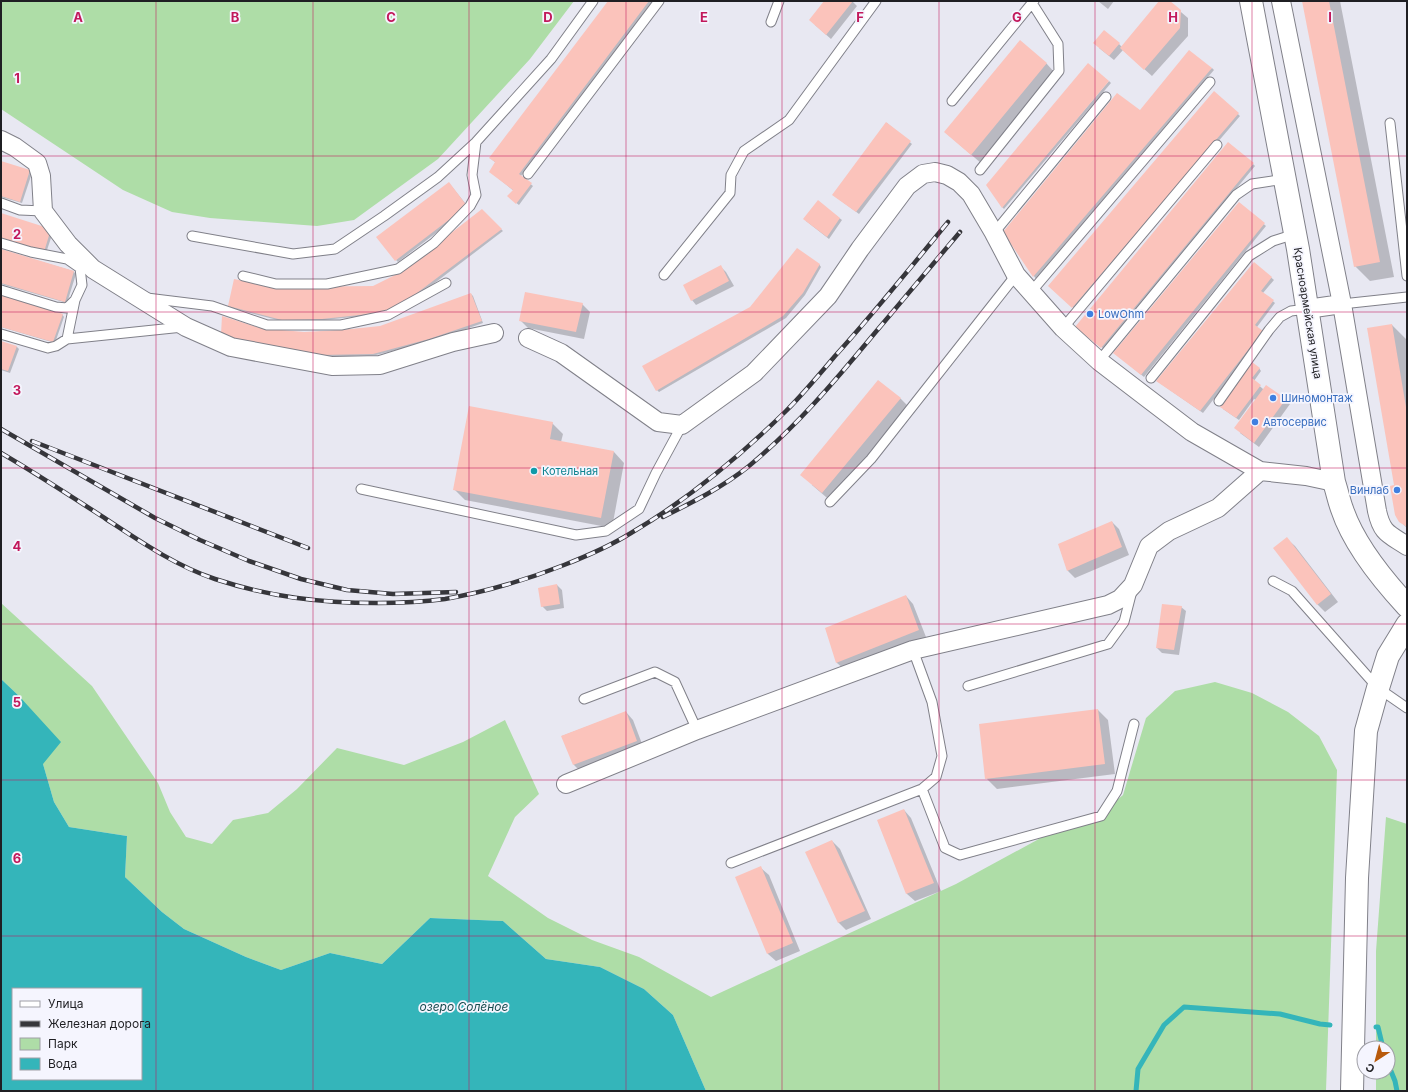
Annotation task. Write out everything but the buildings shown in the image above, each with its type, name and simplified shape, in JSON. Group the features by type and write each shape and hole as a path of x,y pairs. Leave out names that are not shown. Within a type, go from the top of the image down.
{"main road":[{"name":"Красноармейская улица","path":"1251,1 1295,234 1334,482 1342,510 1355,536 1372,564 1407,606"},
{"path":"1352,1091 1357,878 1366,731 1388,656 1407,625"}],"street":[{"path":"1281,1 1342,304 1380,524 1386,532 1407,546"},
{"path":"1,140 15,147 37,163 41,176 43,211 68,244 93,269 186,327 231,347 332,366 380,365 453,342 494,332"},
{"path":"528,338 561,353 658,422 682,425 754,373 828,296 860,249 907,186 923,174 935,172 947,175 959,182 971,194 1016,275 1063,328 1099,361 1192,432 1260,471 1306,476 1334,482"},
{"path":"1307,309 1342,304"},
{"path":"566,784 697,730 913,650 1108,605 1120,599 1133,585 1150,546 1169,531 1218,508 1260,471"}],"lane":[{"path":"192,236 293,254 335,249 438,177 476,142 551,59 593,1"},
{"path":"528,174 659,1"},
{"path":"771,22 779,1"},
{"path":"664,275 730,193 731,175 744,151 789,120 876,1"},
{"path":"952,101 1033,2 1058,44 1059,71 980,170"},
{"path":"1031,292 1210,82"},
{"path":"994,233 1106,97"},
{"path":"1390,124 1407,276"},
{"path":"243,276 276,284 327,284 398,269 434,243 470,206 476,195 472,175 476,142"},
{"path":"1063,328 1217,145"},
{"path":"1099,361 1236,195 1252,184 1285,179"},
{"path":"1,203 20,210 43,211"},
{"path":"1151,378 1249,256 1273,241 1295,234"},
{"path":"1,243 31,252 67,259 80,268 82,285 75,300 67,339"},
{"path":"830,502 871,459 1016,275"},
{"path":"138,296 212,306 267,325 342,325 388,315 446,283"},
{"path":"1,290 56,307 67,308 75,300"},
{"path":"1342,304 1407,297"},
{"path":"1219,401 1269,330 1280,317 1291,311 1307,309"},
{"path":"1,334 48,348 56,346 67,339 186,327"},
{"path":"361,489 576,535 606,530 638,509 682,425"},
{"path":"1273,581 1292,591 1378,688 1407,708"},
{"path":"968,686 1108,644 1124,622 1133,585"},
{"path":"731,863 922,789 936,777 942,756 932,702 913,650"},
{"path":"584,699 655,672 675,682 697,730"},
{"path":"922,789 945,848 960,855 1101,816 1117,791 1134,724"}],"green space":[{"path":"1,1 574,1 530,59 438,159 354,220 317,226 210,218 172,212 123,190 1,109"},
{"path":"1,603 92,686 158,783 170,812 186,837 212,844 233,820 268,813 297,789 337,748 404,765 463,742 505,720 539,794 515,817 488,876 548,918 592,940 639,957 711,997 956,884 1059,828 1093,820 1123,795 1146,718 1175,691 1215,682 1252,693 1288,712 1319,736 1337,770 1326,1091 706,1091 673,1015 644,989 600,967 546,959 503,921 430,918 382,964 330,953 281,970 246,957 184,929 162,912 125,877 127,836 69,827 54,802 43,764 19,696 1,679"},
{"path":"1386,817 1407,824 1407,1091 1376,1091 1376,1080 1396,1080 1396,1040 1376,1040 1376,951"}],"water":[{"name":"озеро Солёное","path":"1,679 19,696 61,742 43,764 54,802 69,827 127,836 125,877 162,912 184,929 246,957 281,970 330,953 382,964 430,918 503,921 546,959 600,967 644,989 673,1015 706,1091 1,1091"}],"waterway":[{"path":"1136,1091 1138,1069 1164,1025 1184,1007 1280,1014 1330,1025"},
{"path":"1376,1027 1378,1027 1381,1040"},
{"path":"1395,1080 1397,1091"}],"railway":[{"path":"1,453 159,553 201,574 235,585 275,595 295,598 356,603 428,601 475,593 535,576 573,562 607,546 652,520 712,477 750,445 799,398 878,307 948,222"},
{"path":"663,517 697,500 729,481 749,466 783,436 830,386 960,232"},
{"path":"1,429 155,518 200,540 249,561 301,579 347,590 393,594 456,592"},
{"path":"32,441 308,548"}],"place":[{"name":"LowOhm","path":"1090,314"},
{"name":"Шиномонтаж","path":"1273,398"},
{"name":"Автосервис","path":"1255,422"},
{"name":"Котельная","path":"534,471"},
{"name":"Винлаб","path":"1397,490"}]}
